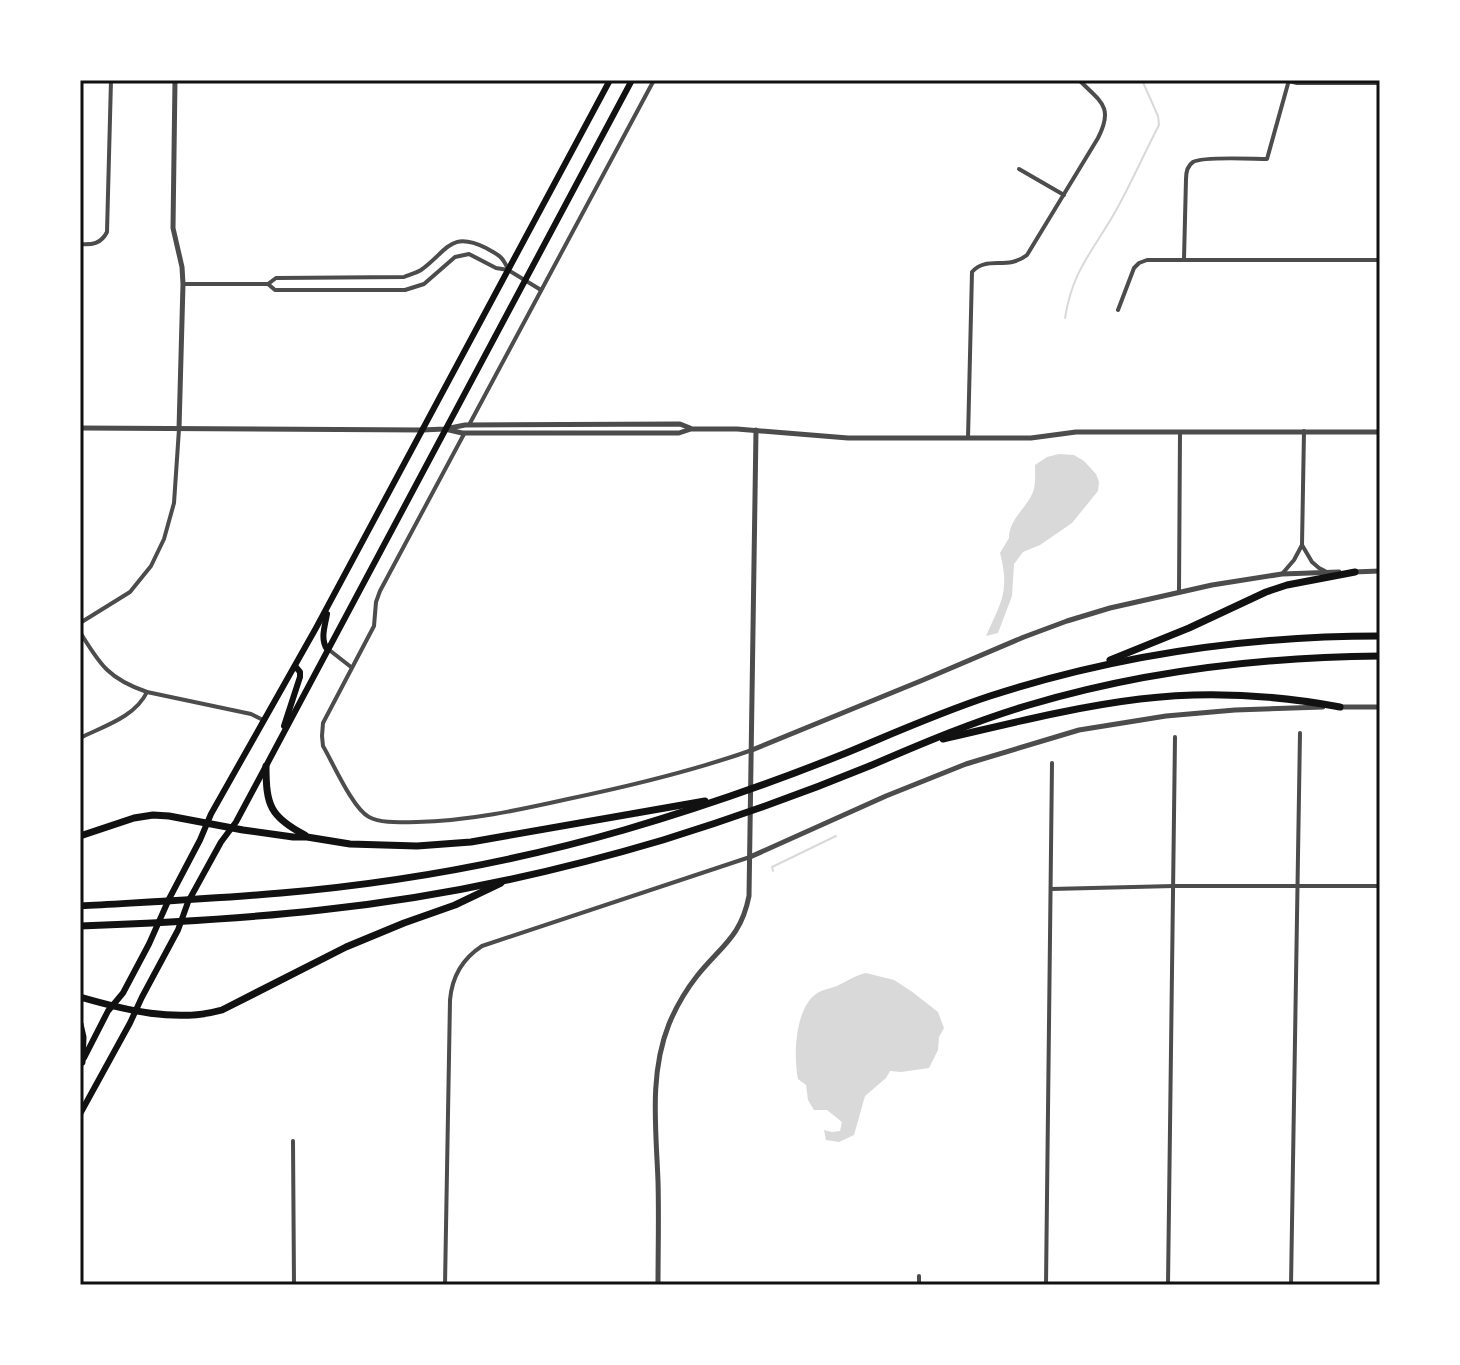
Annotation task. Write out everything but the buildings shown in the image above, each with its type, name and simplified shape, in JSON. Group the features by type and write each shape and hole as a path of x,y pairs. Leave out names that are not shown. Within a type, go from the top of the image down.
{"highway":[{"path":"81,1063 113,1005 123,993 207,824 328,607 610,80"},
{"path":"80,1114 200,881 266,766 632,80"},
{"path":"1087,668 1189,628 1266,592 1355,572"},
{"path":"327,649 323,638 328,607"},
{"path":"80,906 284,893 404,878 494,862 638,826 731,796 953,709 1087,668 1224,644 1328,636 1380,636"},
{"path":"80,926 325,910 511,879 625,851 714,823 844,775 917,744 1028,705 1097,687 1186,670 1266,660 1380,656"},
{"path":"277,744 300,677 295,666"},
{"path":"917,744 1141,698 1245,696 1340,707"},
{"path":"266,766 267,797 271,808 283,823 307,837"},
{"path":"80,836 153,815 350,844 393,846 471,842 731,796"},
{"path":"80,997 136,1010 188,1017 222,1010 346,947 455,905 511,879"},
{"path":"80,1024 83,1037 81,1063"}],"street":[{"path":"80,244 102,241 107,232 111,80"},
{"path":"80,623 130,592 151,566 164,539 174,503 183,284 173,228 175,80"},
{"path":"469,425 654,80"},
{"path":"968,438 972,272 980,264 1015,263 1027,255 1098,138 1106,121 1105,110 1079,80"},
{"path":"1184,259 1186,179 1192,163 1202,159 1267,159 1289,80 1297,83 1380,83"},
{"path":"1019,169 1064,195"},
{"path":"183,284 268,284 276,278 404,277 421,270 451,244 473,242 502,256 508,270"},
{"path":"439,253 447,264"},
{"path":"268,284 275,290 378,291 411,288 424,284 455,257 469,254 496,268 508,270 542,290"},
{"path":"1118,310 1134,268 1139,263 1156,259 1380,260"},
{"path":"410,275 411,288"},
{"path":"80,428 422,430 469,425 680,424 691,429"},
{"path":"445,429 465,433 756,430 848,438 1031,438 1076,432 1380,432"},
{"path":"658,1285 655,1095 663,1040 678,1005 697,975 743,921 749,896 756,430"},
{"path":"1282,574 1302,545 1304,431"},
{"path":"1179,592 1180,432"},
{"path":"465,433 380,591 374,626 325,716 323,746 359,811 371,819 385,822 442,821 616,789 752,750 1025,636 1110,608 1212,585 1282,574 1380,571"},
{"path":"1302,545 1312,562 1331,573"},
{"path":"80,632 111,675 134,688 251,714 264,721"},
{"path":"327,649 351,667"},
{"path":"80,738 134,710 143,702 147,692"},
{"path":"445,1285 450,1000 453,978 466,959 482,946 750,857 966,764 1079,730 1166,716 1235,710 1380,707"},
{"path":"1291,1285 1300,733"},
{"path":"1168,1285 1175,737"},
{"path":"1046,1285 1052,763"},
{"path":"1051,889 1380,886"},
{"path":"293,1141 294,1285"},
{"path":"919,1276 919,1285"}],"shaded area":[{"path":"1059,454 1074,455 1084,461 1096,474 1098,491 1072,523 1040,545 1023,552 1014,564 1012,596 998,633 986,636 1000,605 1004,587 1000,553 1015,520 1033,492 1035,465"},
{"path":"866,973 894,980 911,991 938,1012 944,1028 929,1068 890,1071 865,1096 854,1135 839,1142 826,1140 824,1130 840,1131 842,1122 827,1110 814,1110 808,1100 806,1085 798,1079 796,1044 800,1019 811,998 819,992"}],"waterway":[{"path":"1065,318 1074,285 1086,258 1119,205 1159,125 1142,80"},
{"path":"773,871 772,867 836,836"}]}
